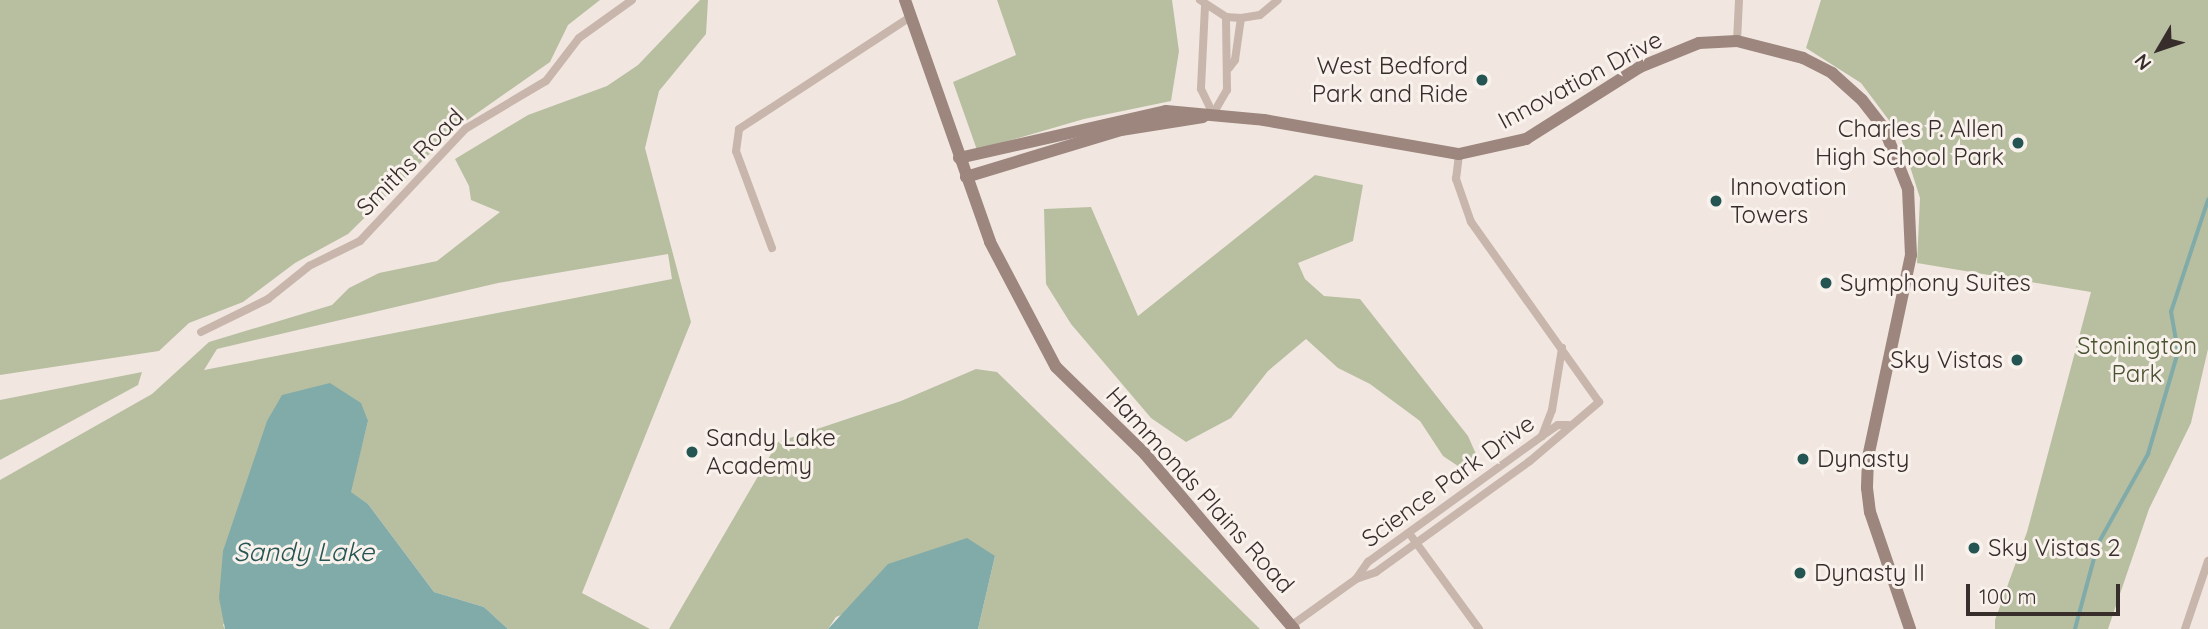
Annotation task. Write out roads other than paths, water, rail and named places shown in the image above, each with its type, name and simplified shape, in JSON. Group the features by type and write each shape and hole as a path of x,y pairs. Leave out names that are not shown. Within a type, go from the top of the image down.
{"street":[{"name":"Smiths Road","path":"201,332 268,299 309,266 360,241 465,129 546,81 579,38 632,0"},
{"name":"Hammonds Plains Road","path":"905,0 990,242 1056,367 1145,454 1293,627"},
{"path":"1213,114 1200,89 1202,3 1226,17 1241,18 1260,15 1278,0"},
{"path":"1737,41 1739,0"},
{"path":"772,248 736,151 739,129 910,17"},
{"path":"1213,114 1227,90 1229,68 1225,58 1226,17"},
{"path":"1229,68 1235,60 1241,18"},
{"name":"Innovation Drive","path":"959,158 1128,117 1166,111 1213,114 1459,154 1526,139 1670,53 1699,43 1737,41 1803,58 1832,73 1862,100 1884,128 1900,159 1908,189 1911,255 1870,449 1867,488 1870,512 1910,629"},
{"name":"Innovation Drive","path":"966,177 1121,130 1213,114"},
{"path":"1459,154 1456,179 1471,222 1562,348 1552,410 1542,436"},
{"name":"Science Park Drive","path":"1356,579 1376,572 1417,543 1564,435 1568,425 1599,402 1562,348"},
{"name":"Science Park Drive","path":"1293,627 1356,579 1368,562 1558,425 1568,425"},
{"path":"1409,533 1479,629"},
{"path":"2185,629 2208,561"}],"water":[{"name":"Sandy Lake","path":"330,383 361,403 368,421 351,492 368,504 434,592 484,607 508,629 225,629 219,598 223,551 267,421 282,395"},
{"path":"967,538 995,556 978,629 828,629 888,564"}],"waterway":[{"path":"2075,629 2098,544 2148,454 2178,352 2171,312 2208,200"}],"place":[{"name":"West Bedford Park and Ride","path":"1482,80"},
{"name":"Charles P. Allen High School Park","path":"2018,143"},
{"name":"Innovation Towers","path":"1716,201"},
{"name":"Symphony Suites","path":"1826,283"},
{"name":"Sky Vistas","path":"2017,360"},
{"name":"Sandy Lake Academy","path":"692,452"},
{"name":"Dynasty","path":"1803,459"},
{"name":"Sky Vistas 2","path":"1974,548"},
{"name":"Dynasty II","path":"1800,573"}],"park label":[{"name":"Stonington Park","path":"2137,360"}]}
